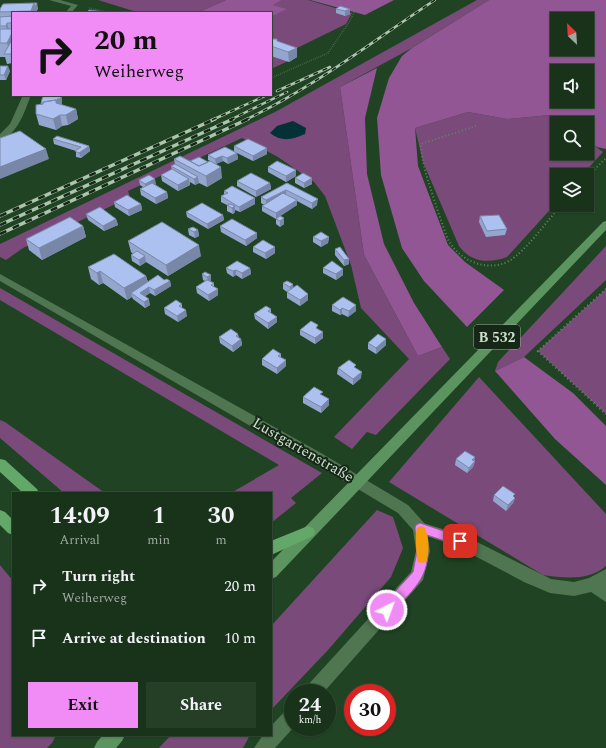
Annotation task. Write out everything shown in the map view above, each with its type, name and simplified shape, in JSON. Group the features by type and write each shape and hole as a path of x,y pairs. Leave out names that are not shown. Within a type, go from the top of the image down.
{"highway":[{"path":"0,464 31,492"},
{"path":"0,516 12,527"},
{"path":"272,548 308,532"}],"main road":[{"name":"B 532","path":"272,571 387,449 606,224"},
{"path":"104,748 115,736"}],"street":[{"path":"52,0 75,5 69,12"},
{"path":"0,138 6,134 17,119 27,96"},
{"name":"Lustgartenstraße","path":"0,277 316,457 402,509 420,528"},
{"path":"320,684 418,575 423,551 420,528 460,541 529,577 550,586 574,589 593,584 606,576"},
{"path":"593,584 606,595"},
{"path":"263,748 284,725"}],"path":[{"path":"272,78 328,53 350,21 359,0"},
{"path":"75,5 106,12"},
{"path":"476,126 421,144 421,160 430,188 450,242 461,255 477,265 491,266 510,261 555,212"},
{"path":"594,170 606,158"},
{"path":"606,289 538,351 606,414"}],"shaded area":[{"path":"98,0 226,0 199,12 137,12"},
{"path":"226,0 282,0 273,5 287,9 272,16 272,12 199,12"},
{"path":"282,0 308,0 352,13 346,24 297,48 297,57 272,69 272,16 286,9 272,5"},
{"path":"310,0 394,0 365,15"},
{"path":"477,0 489,0 412,48 340,87 364,255 418,356 442,347 450,359 376,435 367,432 352,449 334,437 409,359 361,308 351,265 325,196 314,182 278,157 242,138 128,191 130,197 23,248 6,260 0,257 0,244 275,112"},
{"path":"489,0 606,0 606,149 594,145 594,116 550,115 507,119 468,112 415,128 418,166 448,245 465,262 504,290 467,327 424,281 402,248 381,175 377,118 389,78 402,56 412,48"},
{"path":"377,68 365,118 367,174 384,244 414,303 442,347 418,356 364,255 340,87"},
{"path":"468,112 507,119 550,115 552,116 550,116 550,160 594,160 594,145 603,152 588,168 550,168 550,210 507,257 487,261 474,258 463,251 459,246 423,162 415,128"},
{"path":"606,246 606,280 524,357 495,371 498,362"},
{"path":"0,288 322,473 291,498 296,503 272,522 272,492 233,492 279,465 0,300"},
{"path":"606,289 606,414 538,351"},
{"path":"524,357 573,393 606,426 606,485 555,439 495,371"},
{"path":"479,377 606,514 606,566 599,571 576,577 543,575 389,482"},
{"path":"0,420 5,422 104,492 63,492 0,438"},
{"path":"377,510 393,517 403,548 391,577 328,650 296,684 284,684 284,696 272,709 272,625"},
{"path":"0,565 12,580 12,736 56,736 47,748 0,748"},
{"path":"170,736 249,736 243,748 159,748"}],"water":[{"path":"293,121 306,128 305,134 296,138 282,139 270,133 277,126"}],"building":[{"path":"34,3 31,11 0,12 3,4"},
{"path":"340,6 350,9 345,11 336,9"},
{"path":"89,10 104,12 87,12"},
{"path":"12,16 12,23 7,23 6,26 0,26 0,17"},
{"path":"0,29 12,29 12,33 7,43 0,43"},
{"path":"272,39 277,39 277,41 297,48 288,52 272,46"},
{"path":"12,40 12,54 4,54"},
{"path":"0,66 8,66 4,75 0,75"},
{"path":"43,96 60,96 61,99 57,99 57,103 56,100 43,102 43,104 41,104"},
{"path":"56,100 56,103 76,109 66,115 60,115 53,119 36,114 36,105 43,104 43,102"},
{"path":"20,131 46,149 0,167 0,138"},
{"path":"57,136 89,146 79,153 75,151 81,147 53,139"},
{"path":"248,139 267,148 253,156 234,146"},
{"path":"225,147 237,153 227,158 222,156 215,159 208,155"},
{"path":"180,156 199,166 210,161 221,167 206,176 174,159"},
{"path":"199,157 208,162 199,166 190,161"},
{"path":"277,161 296,170 286,176 268,167"},
{"path":"175,164 198,177 194,179 171,166"},
{"path":"172,169 189,179 178,185 161,175"},
{"path":"251,173 270,183 256,191 237,181"},
{"path":"303,173 312,178 304,183 295,178"},
{"path":"149,175 155,179 145,184 139,180"},
{"path":"152,183 167,192 155,198 140,189"},
{"path":"287,183 318,199 312,203 286,190 266,200 261,197"},
{"path":"232,186 255,198 239,207 221,196 228,193 224,191"},
{"path":"283,193 297,200 276,213 262,206"},
{"path":"127,195 141,204 128,210 114,202"},
{"path":"202,203 223,215 207,224 186,212"},
{"path":"230,204 235,206 232,208 227,205"},
{"path":"100,207 116,219 103,226 86,214"},
{"path":"499,215 507,229 487,231 480,216"},
{"path":"280,216 284,218 280,221 276,219"},
{"path":"70,217 83,226 39,248 26,239"},
{"path":"232,219 257,233 245,240 220,226"},
{"path":"162,222 199,245 166,265 128,241"},
{"path":"193,227 198,230 194,232 188,229"},
{"path":"321,232 329,237 321,241 313,237"},
{"path":"263,240 275,247 265,253 253,247"},
{"path":"340,247 349,259 344,260 335,249"},
{"path":"137,251 145,256 139,260 131,255"},
{"path":"114,254 146,276 124,288 100,271 97,273 88,267"},
{"path":"237,261 250,268 242,273 226,268"},
{"path":"332,261 343,269 336,274 323,268"},
{"path":"205,272 211,275 207,277 202,274"},
{"path":"158,275 164,280 167,279 170,281 154,290 149,287 140,293 149,299 144,302 131,293"},
{"path":"207,280 214,283 211,285 218,289 208,295 196,287"},
{"path":"287,281 293,284 290,287 283,283"},
{"path":"297,285 308,294 300,300 287,292"},
{"path":"343,297 356,305 349,311 342,308 340,310 332,305"},
{"path":"176,300 182,304 179,306 186,310 177,316 164,308"},
{"path":"266,306 271,309 268,311 277,317 268,323 254,314"},
{"path":"311,321 318,325 316,328 323,332 315,338 300,330"},
{"path":"231,329 238,334 236,336 241,339 232,346 219,337"},
{"path":"378,334 386,339 376,348 368,343"},
{"path":"273,349 281,354 278,356 286,360 277,368 262,359"},
{"path":"349,360 356,365 354,367 362,372 353,379 338,368"},
{"path":"314,387 323,392 320,394 329,399 321,407 303,397"},
{"path":"465,451 475,457 472,460 475,461 469,468 456,459"},
{"path":"503,486 515,494 513,496 515,498 508,505 494,495"}],"railway":[{"path":"245,120 295,94 319,79 435,0"},
{"path":"277,91 330,67"},
{"path":"230,120 287,92"},
{"path":"212,120 265,96"},
{"path":"0,216 215,119"},
{"path":"0,225 233,119"},
{"path":"0,234 248,119"}],"slow traffic":[{"path":"421,531 423,551 422,558"}],"route":[{"path":"387,610 418,575 423,551 420,528 460,541"}]}
